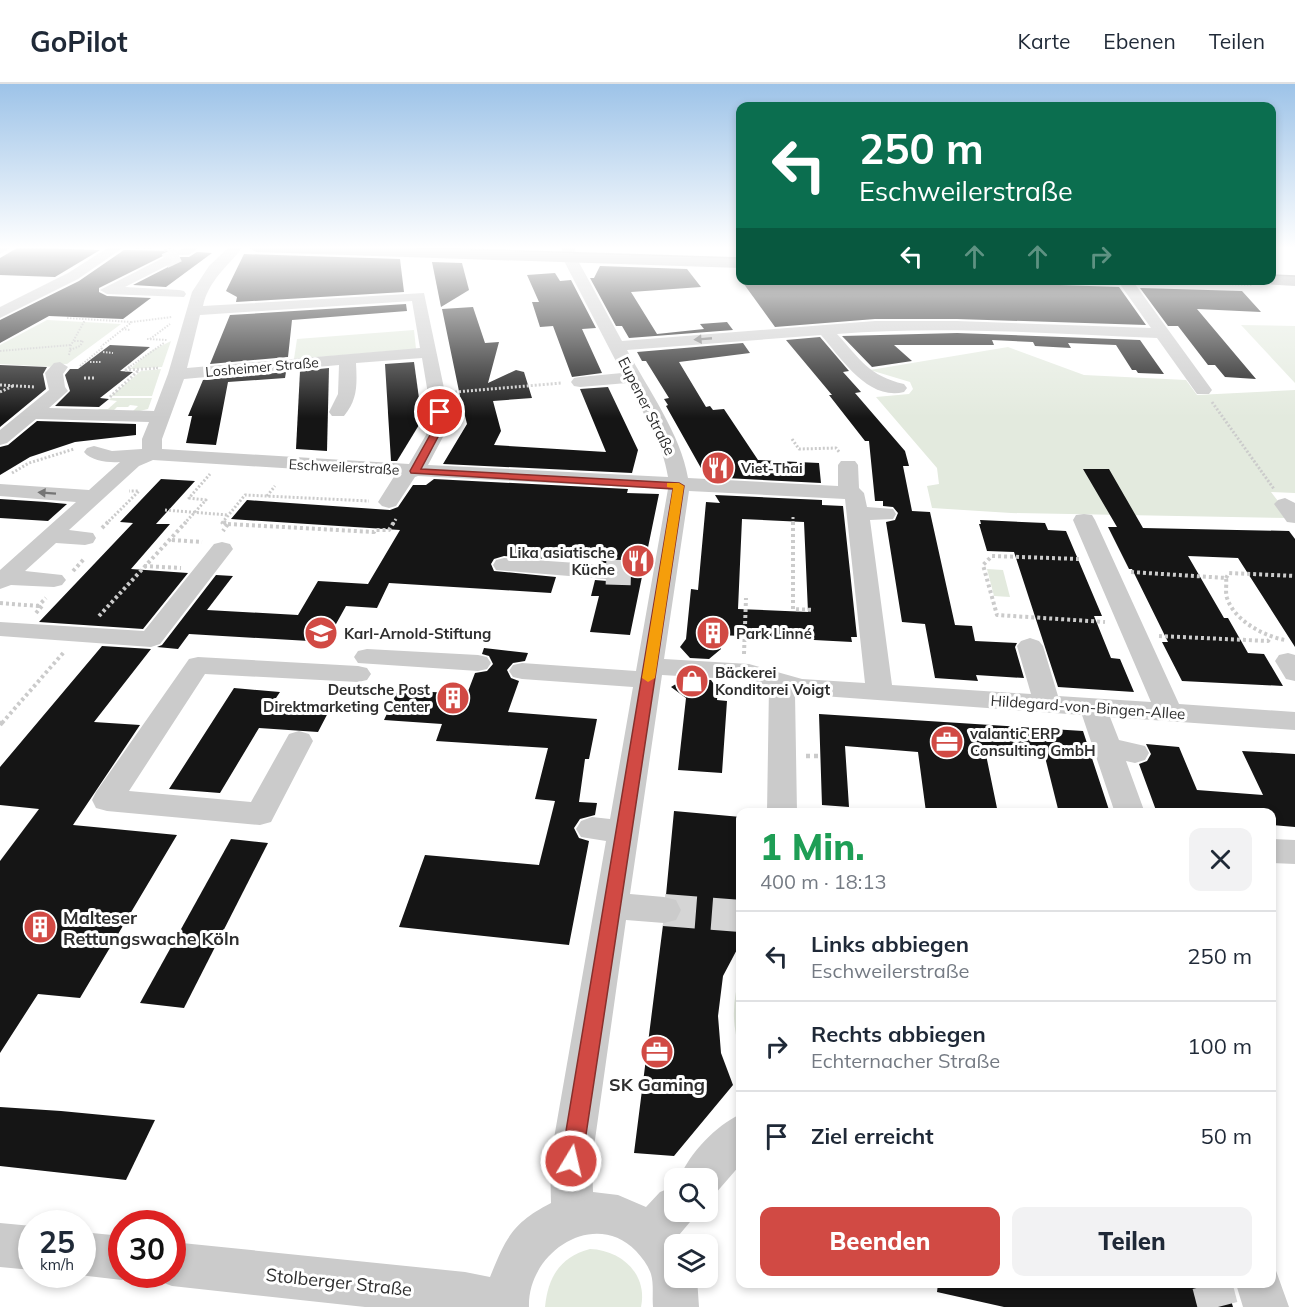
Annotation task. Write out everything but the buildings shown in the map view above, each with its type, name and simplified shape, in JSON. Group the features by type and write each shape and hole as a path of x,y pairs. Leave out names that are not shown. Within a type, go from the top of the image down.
{"street":[{"path":"0,313 18,304"},
{"path":"184,304 194,309 279,304"},
{"path":"2,579 132,462 152,454 152,439 162,417 171,371 195,304"},
{"path":"389,502 411,471 438,424 440,412 439,393 421,304"},
{"name":"Eupener Straße","path":"573,1217 571,1161 649,673 654,574 679,486 676,465 666,440 596,304"},
{"path":"1141,304 1203,390"},
{"path":"617,346 824,329 911,326 1161,333"},
{"path":"824,329 862,372 877,383 898,388"},
{"name":"Losheimer Straße","path":"171,371 347,360 430,352"},
{"path":"338,412 345,405 348,396 347,360"},
{"path":"0,439 66,385 54,373 64,365"},
{"path":"580,382 633,377"},
{"path":"32,413 162,417"},
{"name":"Eschweilerstraße","path":"88,449 111,457 152,454 679,486 854,503 885,514"},
{"path":"271,491 293,464"},
{"path":"848,465 862,550 880,693"},
{"path":"3,484 93,497"},
{"path":"1084,520 1168,712"},
{"path":"51,536 85,538"},
{"path":"0,628 76,640 151,639 206,569 218,546"},
{"path":"504,565 606,572"},
{"path":"2,579 54,580"},
{"path":"1030,646 1047,704"},
{"path":"299,741 260,814 107,800 198,665 478,663"},
{"name":"Hildegard-von-Bingen-Allee","path":"522,671 649,673 743,671 801,687 1295,721"},
{"path":"782,681 782,808"},
{"path":"1093,708 1128,808"},
{"path":"1107,748 1135,753"},
{"path":"592,829 624,831"},
{"path":"1276,851 1295,852"},
{"path":"612,906 664,910"},
{"path":"710,1168 736,1139"},
{"path":"505,1305 514,1265 532,1239 555,1221 594,1211 627,1218 663,1220 661,1247 674,1275 676,1307"},
{"path":"0,1245 18,1247"},
{"name":"Stolberger Straße","path":"186,1266 465,1296 505,1305"},
{"path":"1260,1288 1266,1307"}],"path":[{"path":"67,318 132,322 180,316 148,339 172,340 142,355 126,370 171,371"},
{"path":"64,365 71,345 85,319"},
{"path":"108,321 112,319"},
{"path":"66,385 78,368 102,348 102,345 132,322"},
{"path":"121,329 130,330"},
{"path":"111,338 119,338"},
{"path":"70,350 80,346 83,341 73,341"},
{"path":"0,351 71,345"},
{"path":"103,352 113,353"},
{"path":"90,362 101,362"},
{"path":"117,397 109,397 139,370"},
{"path":"0,385 66,385 94,378"},
{"path":"122,380 127,381"},
{"path":"439,393 580,382"},
{"path":"0,392 14,386"},
{"path":"111,389 117,390"},
{"path":"1203,390 1290,510"},
{"path":"792,439 799,449 836,448 848,465"},
{"path":"3,484 29,463 88,449"},
{"path":"172,540 207,500 189,498 222,460"},
{"path":"271,491 389,502 394,503 393,505 404,506 389,530 375,530 374,532 222,523 245,495 271,491"},
{"path":"165,510 228,515"},
{"path":"793,517 794,609 814,610"},
{"path":"0,725 168,540 218,546 228,524"},
{"path":"1226,578 1000,555 992,556 983,565 997,615 1268,641 1271,637"},
{"path":"144,566 206,569"},
{"path":"1292,658 1271,637 1259,632 1230,603 1226,596 1226,578 1229,573 1295,576"},
{"path":"743,671 747,598"},
{"path":"0,603 38,606"}],"shaded area":[{"path":"47,320 121,324 67,364 55,367 0,364 0,345"},
{"path":"1241,325 1295,326 1295,383"},
{"path":"414,330 416,349 294,359 297,339"},
{"path":"171,341 162,367 130,369 151,351"},
{"path":"1008,347 1084,375 1186,380 1197,395 1295,390 1295,493 1271,492 1291,518 1011,513 932,508 927,486 939,484 937,468 876,397 909,394 913,389 910,382 870,370"},
{"path":"161,369 152,396 111,396 141,371"},
{"path":"111,398 152,398 148,409 131,413 138,406 130,405 117,407 112,412 96,412 99,409 108,409 117,401 109,400"},
{"path":"987,569 1003,570 1010,597 994,596"},
{"path":"736,993 736,1032 734,1013"},
{"path":"590,1249 612,1254 630,1266 640,1284 641,1307 545,1307 549,1286 557,1270 571,1257"}],"tunnel":[{"path":"606,572 643,573"},
{"path":"664,910 736,916"},
{"path":"1213,1288 1218,1307"}],"slow traffic":[{"path":"648,678 679,486 670,485"}],"place":[{"name":"Viet-Thai","path":"718,468"},
{"name":"Lika asiatische Küche","path":"638,561"},
{"name":"Karl-Arnold-Stiftung","path":"321,633"},
{"name":"Park Linné","path":"713,633"},
{"name":"Bäckerei Konditorei Voigt","path":"692,681"},
{"name":"Deutsche Post Direktmarketing Center","path":"453,698"},
{"name":"valantic ERP Consulting GmbH","path":"947,742"},
{"name":"Malteser Rettungswache Köln","path":"40,927"},
{"name":"SK Gaming","path":"657,1052"}],"route":[{"path":"440,412 435,435 415,471 679,486 571,1161"}]}
